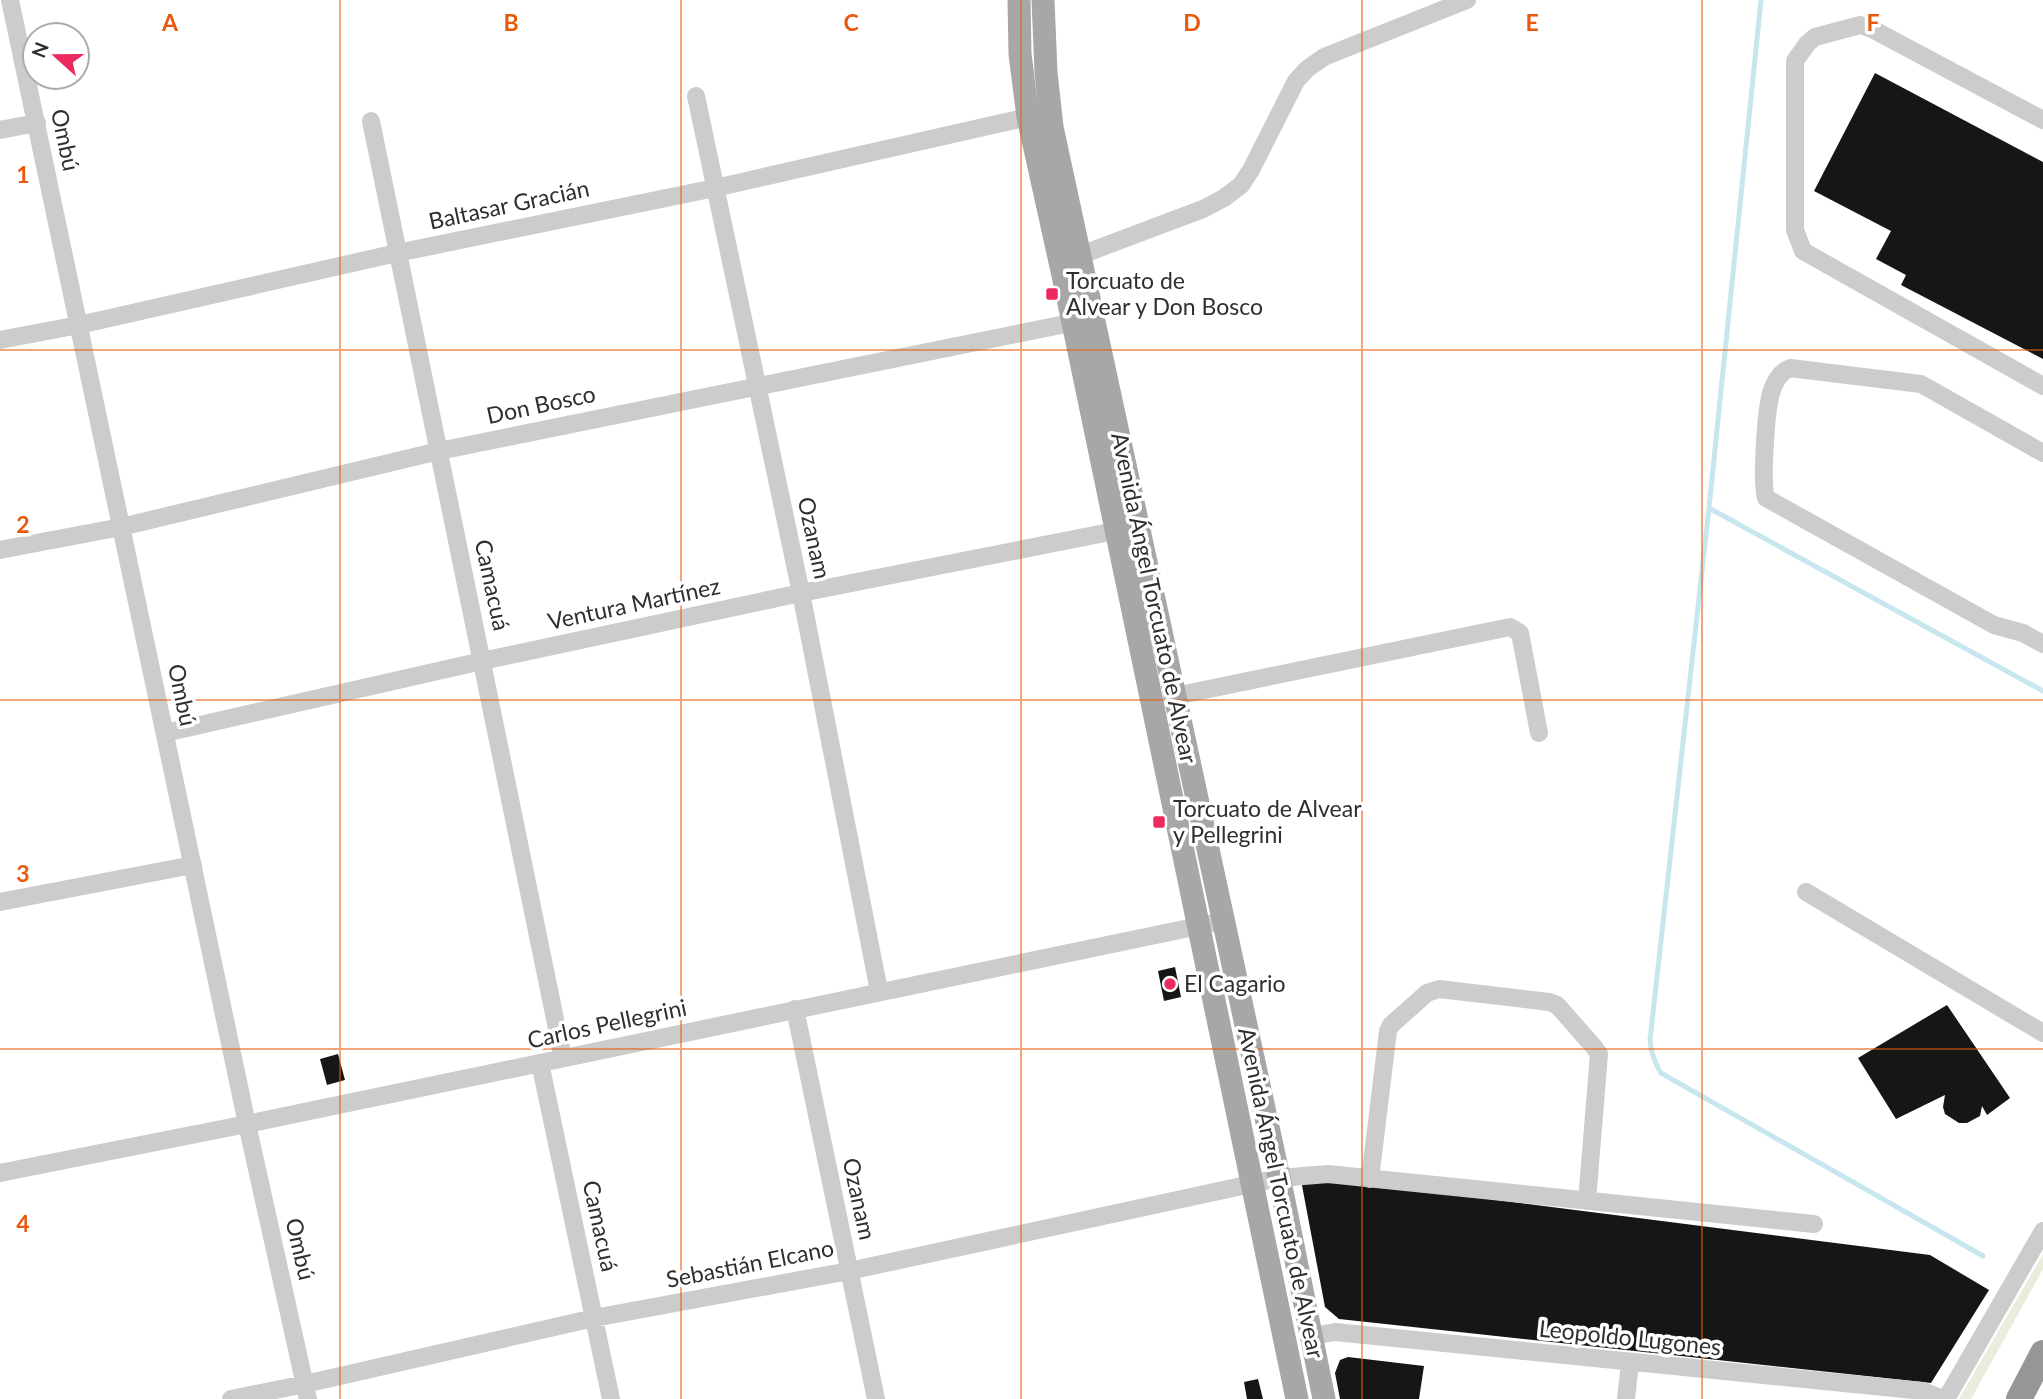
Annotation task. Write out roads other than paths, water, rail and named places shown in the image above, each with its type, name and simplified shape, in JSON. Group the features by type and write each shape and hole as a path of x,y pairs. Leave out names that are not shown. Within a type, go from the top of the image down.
{"highway":[{"path":"2019,1399 2043,1353"}],"main road":[{"name":"Avenida Ángel Torcuato de Alvear","path":"1019,0 1020,54 1028,117 1084,321 1175,696 1324,1399"},
{"name":"Avenida Ángel Torcuato de Alvear","path":"1043,0 1052,127 1081,255 1084,321 1115,531 1197,926 1254,1183 1297,1399"}],"street":[{"name":"Ombú","path":"10,0 247,1124 307,1392"},
{"path":"1081,255 1203,209 1224,198 1241,185 1251,170 1296,81 1307,69 1324,57 1467,0"},
{"path":"2043,120 1860,25 1815,37 1795,61 1795,230 1803,251 2043,386"},
{"name":"Ozanam","path":"696,96 801,593 879,991"},
{"name":"Baltasar Gracián","path":"0,340 79,325 397,253 715,188 1028,117"},
{"name":"Camacuá","path":"371,121 564,1058"},
{"path":"0,130 37,122"},
{"name":"Don Bosco","path":"0,550 121,527 439,451 1084,321"},
{"path":"2043,453 1921,384 1790,368 1784,370 1775,382 1770,395 1764,474 1766,498 1994,625 2043,644"},
{"name":"Ventura Martínez","path":"165,733 482,661 801,593 1115,531"},
{"path":"1175,696 1510,627 1520,633 1539,733"},
{"path":"0,902 193,865"},
{"path":"1806,892 2043,1032"},
{"name":"Carlos Pellegrini","path":"0,1173 1223,921"},
{"path":"1370,1179 1388,1031 1391,1025 1427,993 1439,989 1557,1005 1599,1054 1587,1201"},
{"name":"Ozanam","path":"795,1009 876,1399"},
{"name":"Camacuá","path":"540,1063 611,1399"},
{"name":"Sebastián Elcano","path":"231,1399 307,1392 594,1318 849,1271 1279,1178 1316,1174 1814,1224"},
{"path":"1944,1399 2043,1231"},
{"name":"Leopoldo Lugones","path":"1312,1336 1335,1332 1923,1391 1944,1399"},
{"path":"1626,1399 1630,1363"}],"waterway":[{"path":"1761,0 1651,1049 1661,1073 1983,1256"},
{"path":"1709,508 2043,691"}],"place":[{"name":"Torcuato de Alvear y Don Bosco","path":"1052,294"},
{"name":"Torcuato de Alvear y Pellegrini","path":"1159,822"},
{"name":"El Cagario","path":"1170,984"}]}
